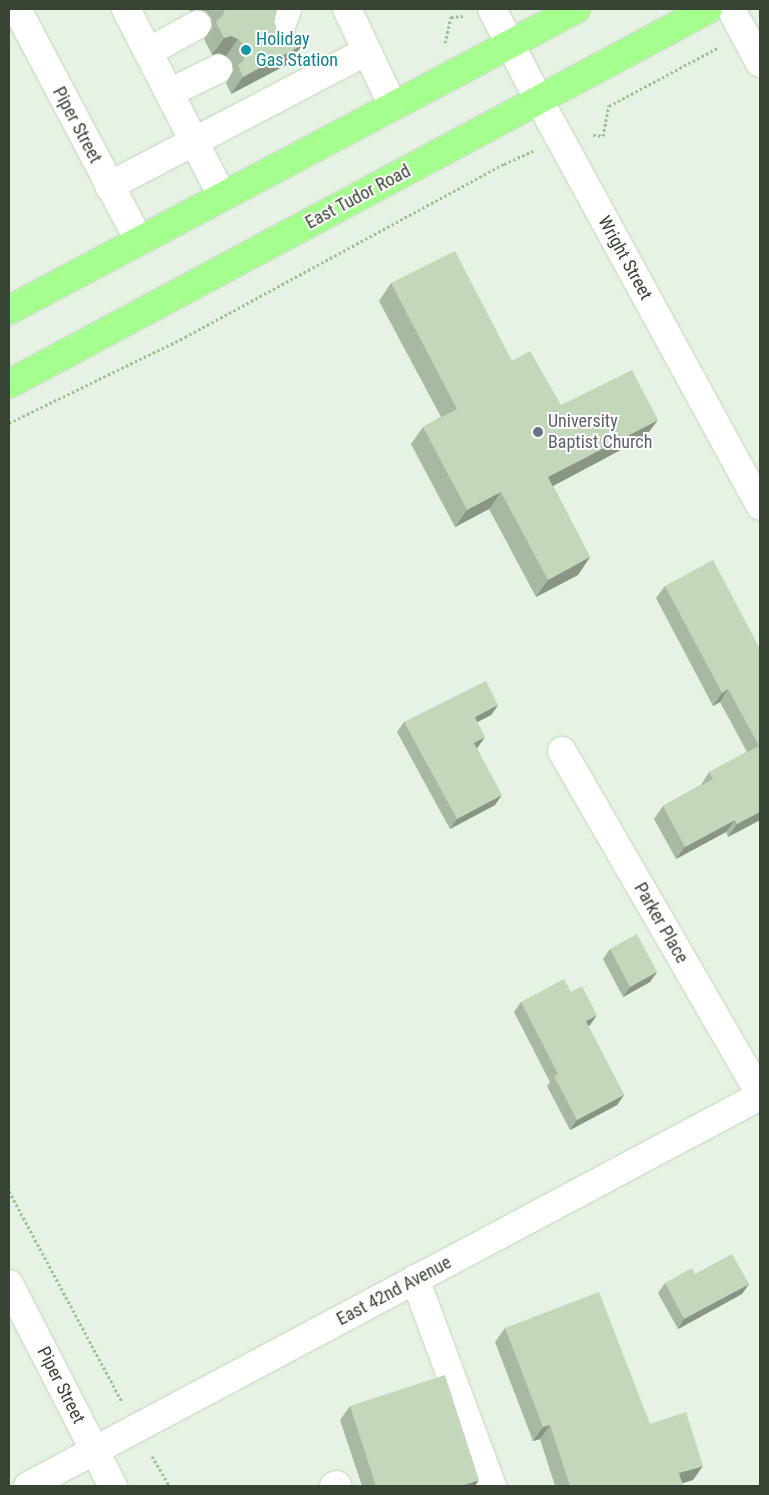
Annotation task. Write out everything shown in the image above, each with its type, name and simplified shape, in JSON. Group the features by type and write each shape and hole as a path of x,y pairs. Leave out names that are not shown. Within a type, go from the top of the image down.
{"main road":[{"path":"9,310 576,9"},
{"name":"East Tudor Road","path":"9,384 708,9"}],"street":[{"name":"Piper Street","path":"16,9 139,240"},
{"path":"126,9 222,196"},
{"path":"277,37 287,9"},
{"path":"347,9 393,106"},
{"name":"Wright Street","path":"492,9 539,100 760,506"},
{"path":"737,20 760,63"},
{"path":"148,52 197,25"},
{"path":"109,186 367,51"},
{"path":"169,93 218,69"},
{"name":"Parker Place","path":"562,751 760,1095"},
{"name":"East 42nd Avenue","path":"28,1486 760,1095"},
{"path":"415,1279 492,1486"},
{"name":"Piper Street","path":"9,1284 113,1486"}],"path":[{"path":"9,423 185,337 504,164 567,135 603,136 609,106 737,20"},
{"path":"9,1191 169,1486"}],"building":[{"path":"225,9 277,9 274,22 277,30 284,35 296,33 302,45 243,77 238,65 243,61 246,53 244,45 238,39 231,36 224,38 216,22 223,15"},
{"name":"University Baptist Church","path":"455,251 512,361 530,351 561,405 632,370 658,420 548,477 590,557 548,580 501,492 467,510 423,427 457,409 391,283"},
{"path":"713,560 760,649 760,812 737,824 735,820 685,847 663,806 713,779 709,772 759,746 728,689 722,693 665,586"},
{"path":"486,681 498,705 475,717 485,737 474,743 502,795 457,819 404,722"},
{"path":"637,934 657,972 630,987 610,949"},
{"path":"564,979 571,992 582,986 597,1015 586,1021 624,1095 577,1120 554,1076 558,1074 521,1002"},
{"path":"732,1254 749,1284 684,1319 665,1283 692,1268 695,1274"},
{"path":"599,1292 650,1424 686,1412 703,1466 679,1473 683,1486 570,1486 550,1425 543,1427 505,1328"},
{"path":"445,1375 479,1480 461,1486 376,1486 350,1406"}],"place":[{"name":"Holiday Gas Station","path":"246,50"},
{"name":"University Baptist Church","path":"538,432"}]}
